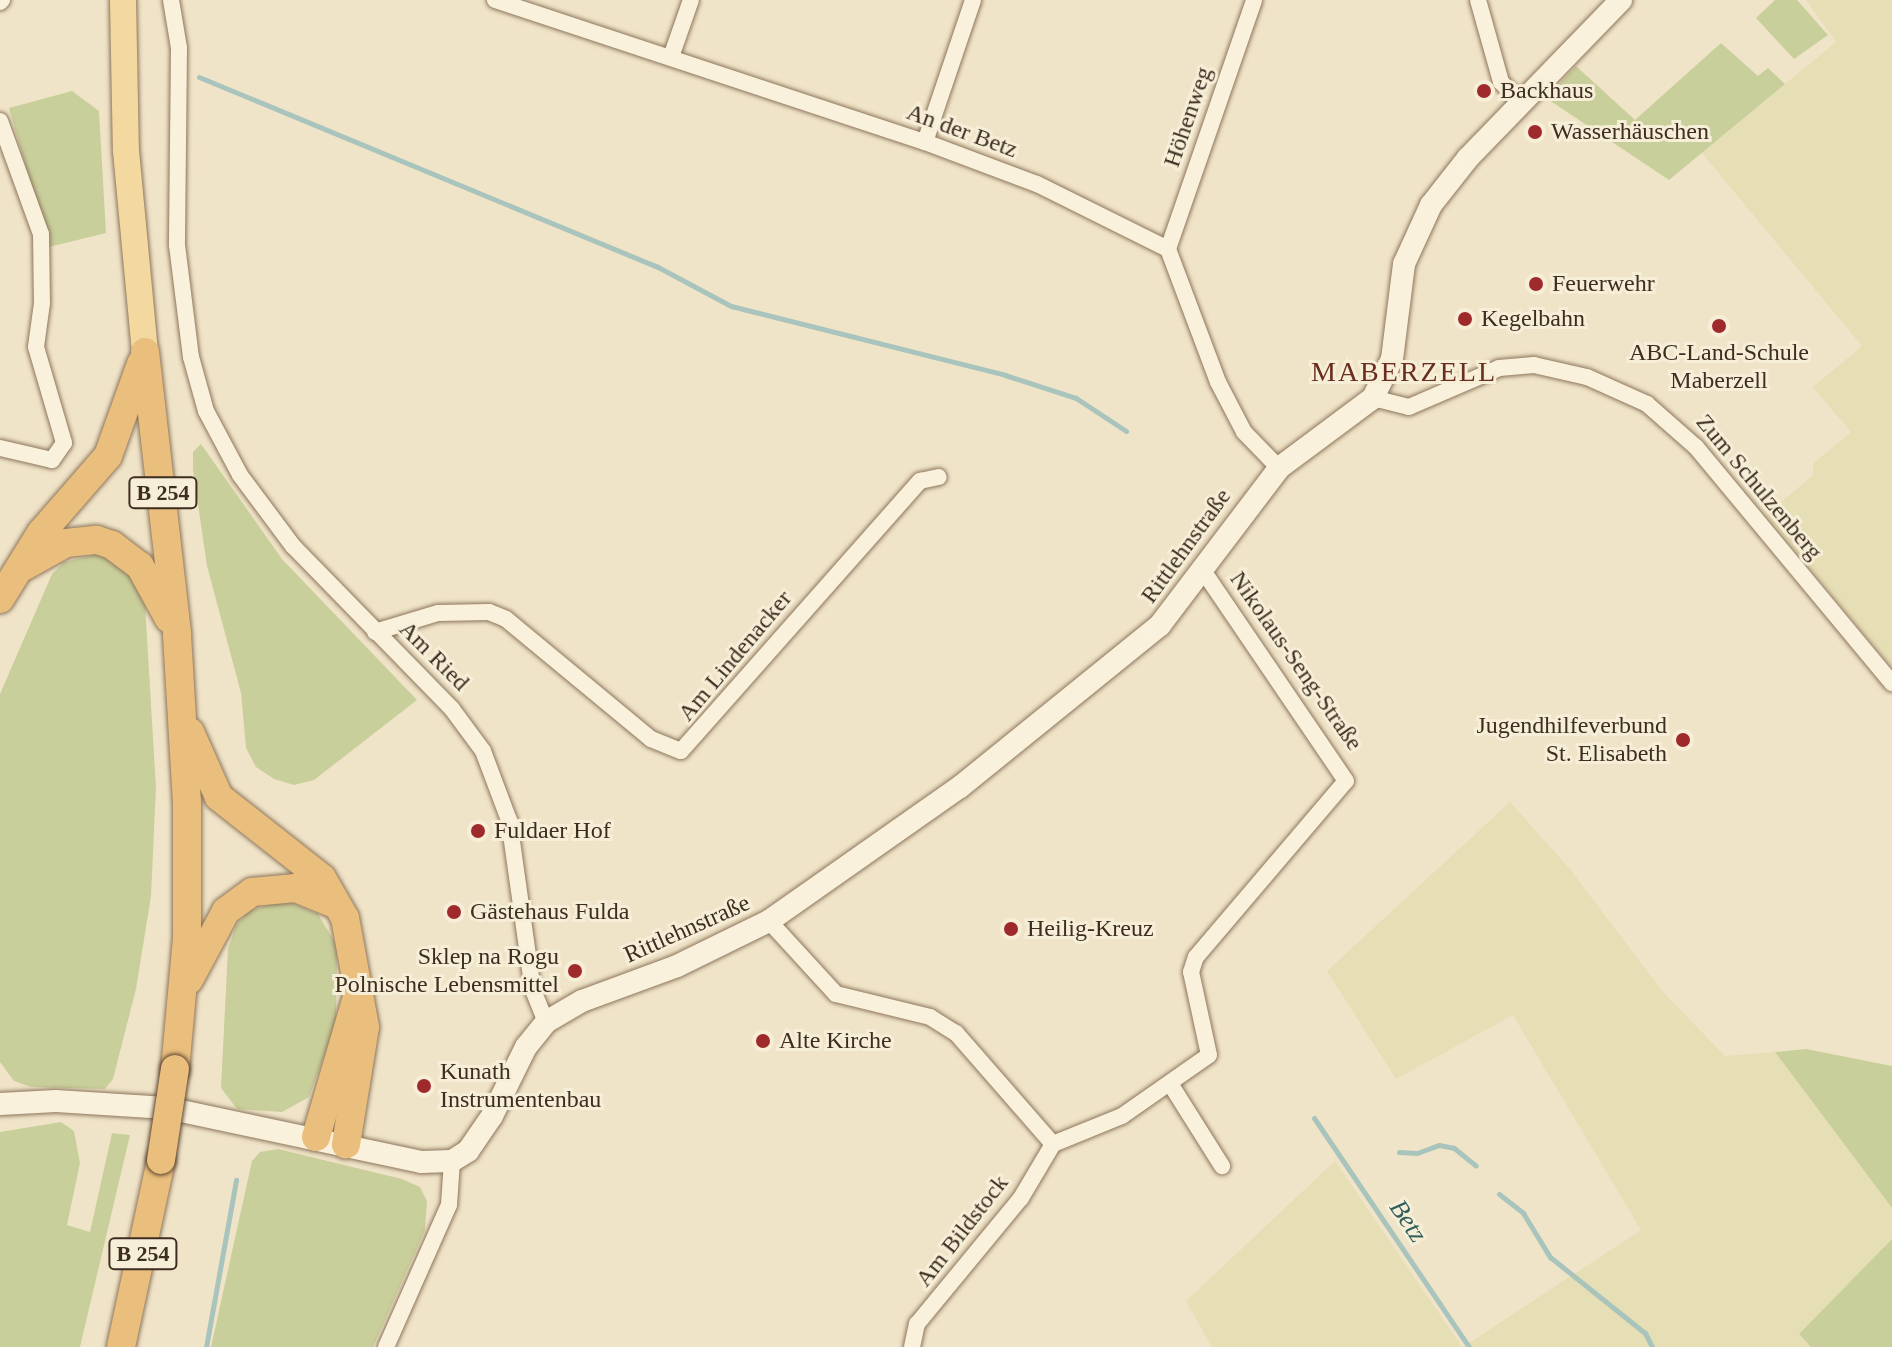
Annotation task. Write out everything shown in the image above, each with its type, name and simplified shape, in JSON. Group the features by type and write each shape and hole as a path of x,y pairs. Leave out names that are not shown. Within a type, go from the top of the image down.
{"highway":[{"path":"0,599 41,533 108,456 145,352"},
{"name":"B 254","path":"121,1347 161,1160 175,1069 184,990 188,874 177,635 145,352"},
{"path":"21,568 66,543 97,540 112,545 140,566 177,635"},
{"path":"183,717 219,797 322,878 353,941 365,1027 346,1144"},
{"path":"184,990 226,911 252,892 296,888 337,905"},
{"path":"316,1137 359,989"}],"main road":[{"name":"B 254","path":"123,0 126,151 145,352"}],"street":[{"name":"Am Ried","path":"171,0 179,48 177,245 197,386 220,442 262,506 375,632 452,709 483,751 509,820 533,990 546,1022"},
{"name":"An der Betz","path":"495,0 925,142 1037,184 1168,249"},
{"path":"671,57 691,0"},
{"path":"925,142 973,0"},
{"name":"Höhenweg","path":"1168,249 1254,0"},
{"path":"1478,0 1501,82 1521,103"},
{"name":"Rittlehnstraße","path":"546,1022 582,1001 677,966 769,921 960,787 1127,655 1204,572 1279,468 1373,398 1392,359 1401,278 1420,225 1445,186 1621,0"},
{"path":"0,121 41,234 42,303 36,347 64,443 52,460 0,448"},
{"path":"1168,249 1218,384 1244,432 1279,468"},
{"name":"Zum Schulzenberg","path":"1373,398 1409,407 1499,368 1534,365 1587,377 1647,404 1696,447 1892,683"},
{"name":"Am Lindenacker","path":"375,632 438,613 489,612 506,619 651,739 681,751 920,481 939,477"},
{"name":"Nikolaus-Seng-Straße","path":"1053,1144 1115,1119 1171,1085 1209,1055 1192,977 1196,957 1346,781 1204,572"},
{"path":"769,921 836,994 930,1017 956,1033 1053,1144"},
{"path":"0,1104 133,1104 316,1137 421,1162 452,1161 468,1151 492,1116 526,1047 546,1022"},
{"path":"1171,1085 1222,1166"},
{"name":"Am Bildstock","path":"912,1347 917,1324 1021,1198 1053,1144"},
{"path":"386,1347 449,1205 452,1161"}],"shaded area":[{"path":"1806,0 1892,0 1892,667 1766,515 1813,475 1813,464 1851,432 1813,387 1862,346 1702,153 1836,42"},
{"path":"1510,802 1569,868 1663,992 1725,1056 1775,1052 1892,1208 1892,1239 1799,1334 1811,1347 1463,1347 1641,1230 1513,1015 1396,1079 1327,971"},
{"path":"1335,1161 1462,1347 1212,1347 1186,1301"}],"green space":[{"path":"1775,0 1797,0 1828,35 1794,59 1756,18"},
{"path":"1721,43 1758,76 1768,68 1785,84 1669,180 1546,98 1576,66 1635,120"},
{"path":"72,91 99,111 106,233 49,247 9,108"},
{"path":"201,444 282,559 417,700 314,780 294,785 274,779 256,767 246,748 241,693 207,566 193,470 193,452"},
{"path":"98,554 125,567 145,604 156,788 151,896 136,989 113,1079 105,1089 31,1087 14,1081 0,1062 0,694 52,574 64,562"},
{"path":"284,900 318,914 337,946 336,1024 309,1097 282,1112 237,1109 221,1088 228,949 236,926 249,911"},
{"path":"1806,1049 1892,1066 1892,1208 1775,1052"},
{"path":"61,1122 74,1131 80,1163 67,1225 90,1232 112,1133 130,1135 80,1347 0,1347 0,1132"},
{"path":"278,1149 402,1179 420,1187 427,1201 425,1230 373,1347 211,1347 252,1161 260,1152"},
{"path":"1892,1239 1892,1347 1811,1347 1799,1334"}],"waterway":[{"path":"199,77 656,266 731,306 1005,375 1076,398 1126,431"},
{"name":"Betz","path":"1314,1118 1469,1347"},
{"path":"1399,1152 1417,1153 1439,1145 1454,1148 1476,1166"},
{"path":"206,1347 236,1180"},
{"path":"1499,1194 1523,1213 1550,1257 1645,1333 1652,1347"}],"place":[{"name":"Backhaus","path":"1484,91"},
{"name":"Wasserhäuschen","path":"1535,132"},
{"name":"Feuerwehr","path":"1536,284"},
{"name":"Kegelbahn","path":"1465,319"},
{"name":"ABC-Land-Schule Maberzell","path":"1719,326"},
{"name":"Jugendhilfeverbund St. Elisabeth","path":"1683,740"},
{"name":"Fuldaer Hof","path":"478,831"},
{"name":"Gästehaus Fulda","path":"454,912"},
{"name":"Heilig-Kreuz","path":"1011,929"},
{"name":"Sklep na Rogu Polnische Lebensmittel","path":"575,971"},
{"name":"Alte Kirche","path":"763,1041"},
{"name":"Kunath Instrumentenbau","path":"424,1086"}],"district":[{"name":"MABERZELL","path":"1404,372"}]}
